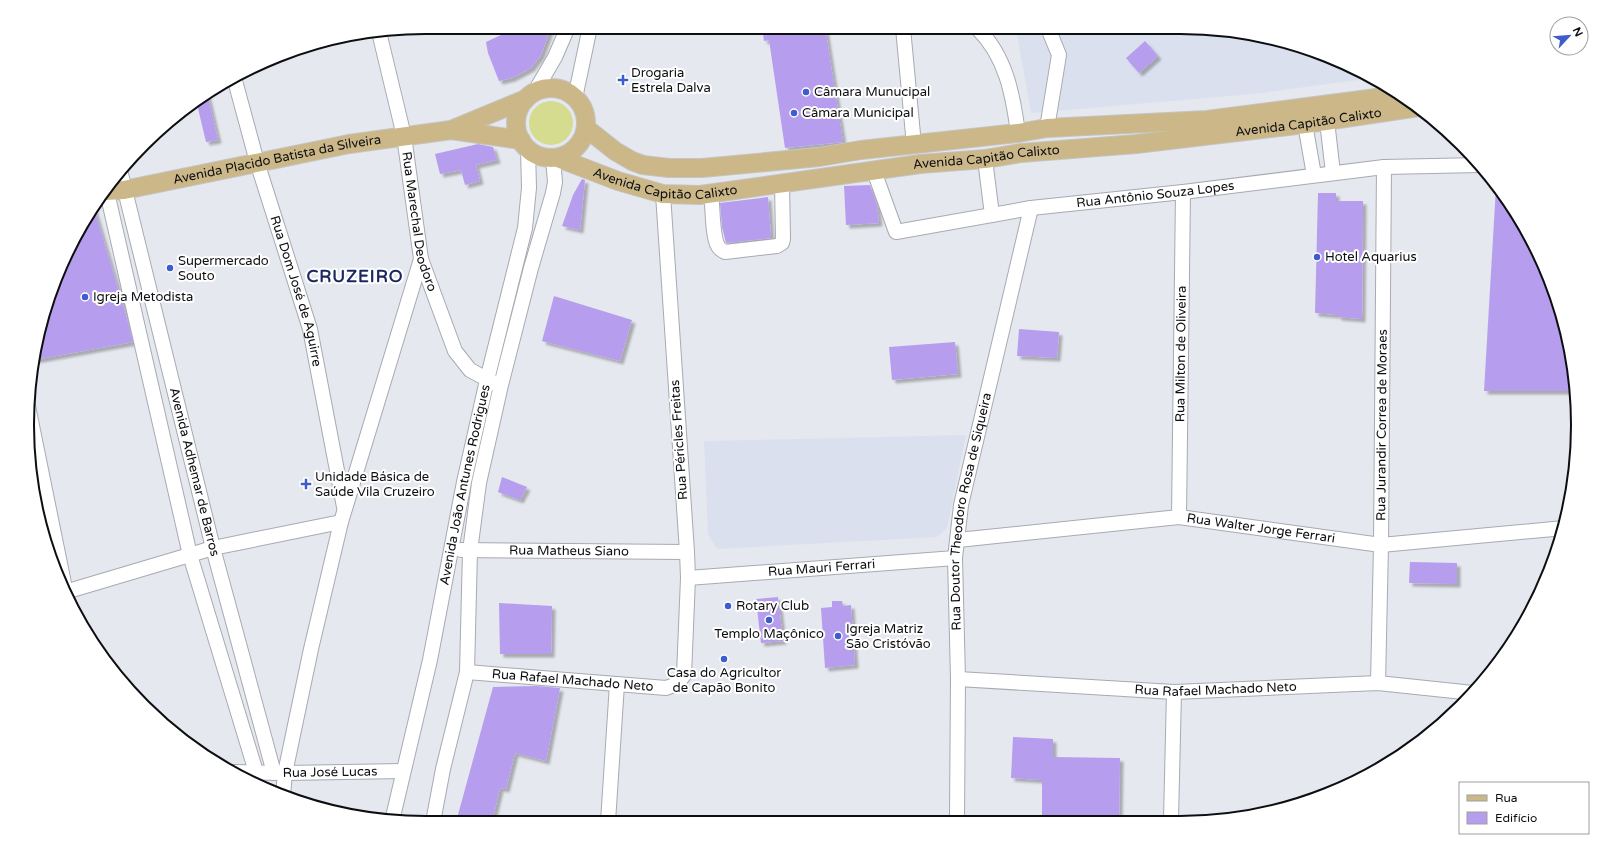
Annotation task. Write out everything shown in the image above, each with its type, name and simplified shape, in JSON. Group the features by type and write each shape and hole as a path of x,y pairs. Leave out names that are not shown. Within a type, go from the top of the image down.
{"main road":[{"path":"544,89 555,89 566,92 575,98 582,106 586,128 583,138 577,147 568,154 556,158 540,156 524,145 517,130 517,119 520,108 530,96 544,89"},
{"name":"Avenida Placido Batista da Silveira","path":"113,189 349,144 451,130 530,96"},
{"name":"Avenida Capitão Calixto","path":"586,128 615,151 632,161 643,165 669,168 720,166 1018,133 1047,128 1207,120 1391,96"},
{"name":"Avenida Capitão Calixto","path":"556,158 618,181 663,194 700,195 920,164 985,159 1021,153 1136,144 1305,124 1409,109"},
{"name":"Avenida Placido Batista da Silveira","path":"451,130 524,145"}],"street":[{"path":"530,96 555,57 565,34"},
{"path":"575,98 589,34"},
{"path":"904,34 914,145"},
{"path":"984,34 988,38 999,56 1014,103 1018,133"},
{"path":"1047,128 1059,55 1050,34"},
{"name":"Rua Marechal Deodoro","path":"380,37 404,136 421,260 455,351 470,370 487,380 500,385"},
{"name":"Rua Dom José de Aguirre","path":"236,83 257,162 310,329 343,516"},
{"path":"1327,121 1333,173"},
{"path":"1305,124 1314,175"},
{"name":"Avenida João Antunes Rodrigues","path":"393,815 430,660 464,482 487,380 525,228 529,188 524,145"},
{"name":"Avenida João Antunes Rodrigues","path":"433,816 467,672 470,551 479,483 500,385 531,268 553,194 556,158"},
{"path":"985,159 992,215"},
{"name":"Rua Antônio Souza Lopes","path":"874,171 896,232 1030,208 1183,192 1314,175 1384,167 1472,165"},
{"name":"Rua Jurandir Correa de Moraes","path":"1378,683 1381,544 1384,167"},
{"path":"711,193 715,235 717,245 720,250 725,252 777,246 782,243 783,239 782,183"},
{"name":"Rua Milton de Oliveira","path":"1179,517 1183,192"},
{"name":"Avenida Adhemar de Barros","path":"111,193 173,386 214,548 280,773 282,789"},
{"name":"Avenida Adhemar de Barros","path":"111,193 152,389 190,555 256,772"},
{"name":"Rua Péricles Freitas","path":"663,194 688,578 684,675 677,684"},
{"name":"Rua Doutor Theodoro Rosa de Siqueira","path":"956,816 958,678 955,558 961,505 1030,208"},
{"name":"Avenida Adhemar de Barros","path":"280,773 343,516 421,260"},
{"path":"152,389 173,386"},
{"path":"34,438 60,565"},
{"path":"71,591 214,548 343,516"},
{"name":"Rua Walter Jorge Ferrari","path":"958,540 1179,517 1381,544 1557,529"},
{"name":"Rua Matheus Siano","path":"451,549 470,551 687,552"},
{"name":"Rua Mauri Ferrari","path":"688,578 955,558"},
{"name":"Rua Rafael Machado Neto","path":"467,672 666,688 677,684"},
{"name":"Rua Rafael Machado Neto","path":"958,678 1174,692 1378,683 1465,692"},
{"path":"608,816 617,684"},
{"path":"1171,816 1174,692"},
{"name":"Rua José Lucas","path":"244,772 280,773 403,771"}],"shaded area":[{"path":"1017,34 1180,34 1231,37 1281,47 1306,55 1363,79 1254,94 1031,113"},
{"path":"966,435 947,528 937,537 717,549 708,534 704,441"}],"green space":[{"path":"547,101 555,101 567,107 573,119 573,127 567,139 555,145 547,145 535,139 529,127 529,119 535,107"}],"building":[{"path":"549,34 541,55 531,68 512,78 499,81 488,53 486,42 501,35"},
{"name":"Câmara Munucipal","path":"763,34 826,34 843,142 785,148 769,40 764,41"},
{"path":"1145,41 1158,56 1139,73 1126,58"},
{"path":"209,100 218,140 206,142 198,107"},
{"path":"478,144 493,147 497,160 476,165 480,181 465,185 461,170 440,174 435,154"},
{"path":"582,179 585,180 580,230 562,226 573,195"},
{"path":"870,185 877,205 879,223 846,225 844,186"},
{"path":"1318,193 1336,193 1336,201 1363,201 1362,319 1315,313"},
{"path":"1496,195 1519,230 1531,252 1550,299 1558,324 1568,374 1569,391 1484,391"},
{"path":"768,197 771,238 726,243 722,227 720,203"},
{"name":"Igreja Metodista","path":"96,214 126,315 133,342 40,359 47,324 64,275 86,229"},
{"path":"554,296 632,320 620,361 542,341"},
{"path":"1019,329 1059,332 1057,358 1017,356"},
{"path":"955,342 958,374 892,380 889,347"},
{"path":"502,477 527,487 520,500 498,492"},
{"path":"1410,562 1457,563 1457,584 1409,583"},
{"name":"Templo Maçônico","path":"778,597 783,641 761,643 756,599"},
{"name":"Igreja Matriz São Cristóvão","path":"832,601 842,601 843,606 851,605 855,665 825,668 821,608 832,607"},
{"path":"499,603 552,606 551,654 500,654"},
{"path":"537,686 560,688 546,761 515,753 506,789 500,788 493,816 458,816 493,687"},
{"path":"1013,737 1053,739 1053,757 1120,758 1119,816 1042,816 1042,780 1011,778"}],"place":[{"name":"Drogaria Estrela Dalva","path":"623,80"},
{"name":"Câmara Munucipal","path":"806,92"},
{"name":"Câmara Municipal","path":"794,113"},
{"name":"Hotel Aquarius","path":"1317,257"},
{"name":"Supermercado Souto","path":"170,268"},
{"name":"Igreja Metodista","path":"85,297"},
{"name":"Unidade Básica de Saúde Vila Cruzeiro","path":"306,484"},
{"name":"Rotary Club","path":"728,606"},
{"name":"Templo Maçônico","path":"769,620"},
{"name":"Igreja Matriz São Cristóvão","path":"838,636"},
{"name":"Casa do Agricultor de Capão Bonito","path":"724,659"}],"district":[{"name":"CRUZEIRO","path":"355,276"}]}
